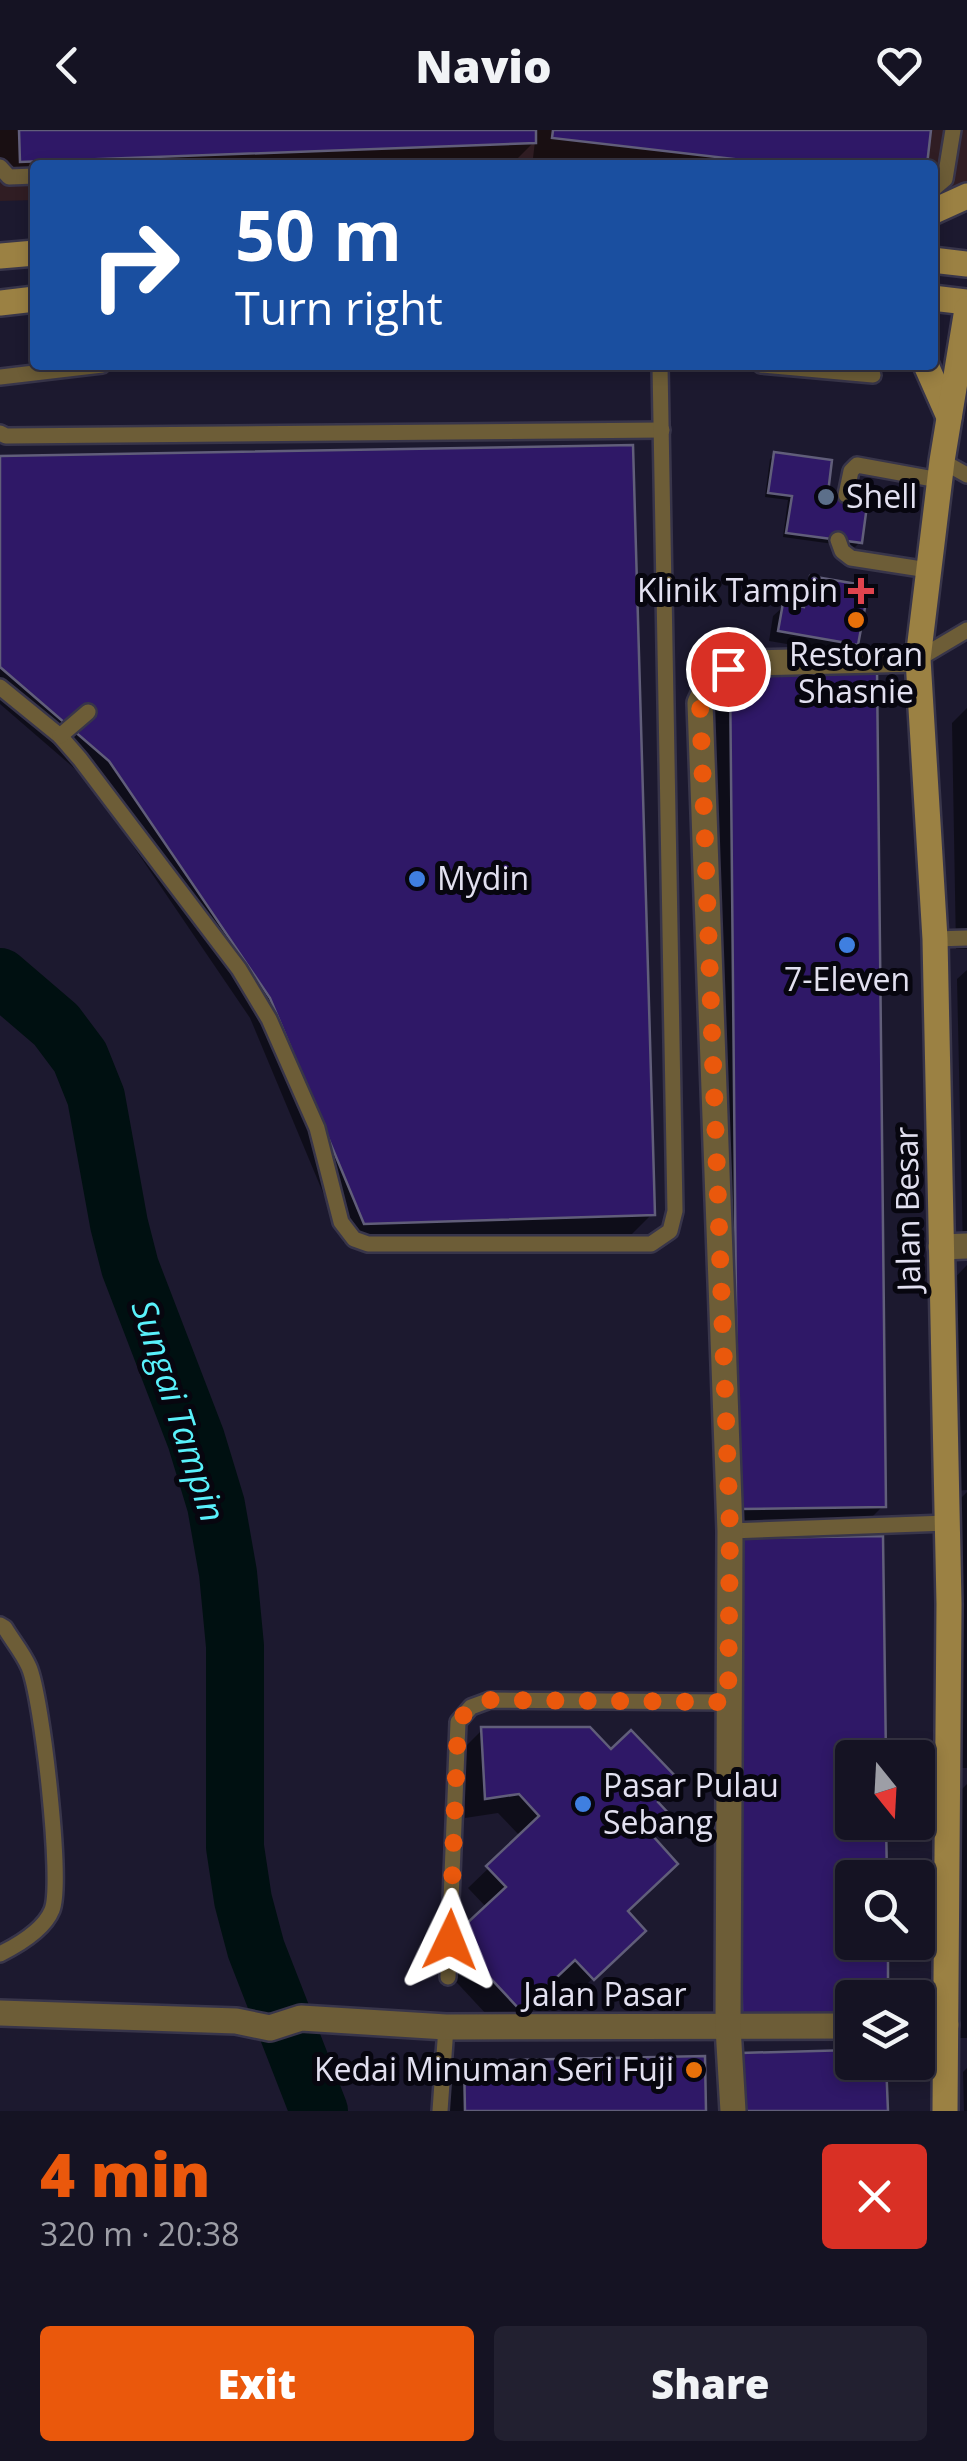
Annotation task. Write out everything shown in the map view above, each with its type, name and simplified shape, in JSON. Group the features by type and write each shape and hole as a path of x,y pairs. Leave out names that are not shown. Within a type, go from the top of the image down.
{"street":[{"path":"938,209 967,196"},
{"path":"0,256 30,253"},
{"path":"938,261 967,264"},
{"path":"938,299 967,306"},
{"path":"0,303 30,300"},
{"name":"Jalan Besar","path":"945,2111 958,1758 947,1524 956,1479 954,1247 918,659 940,471 958,418 967,306"},
{"path":"929,370 958,418"},
{"path":"733,2111 728,2027 730,1530 700,703 710,680 747,663 918,659"},
{"name":"Jalan Pasar","path":"0,2013 236,2021 270,2028 300,2018 446,2027 835,2026"},
{"path":"935,2024 946,2024"}],"lane":[{"path":"938,185 945,179 952,130"},
{"path":"0,168 10,177 30,176"},
{"path":"0,377 60,370"},
{"path":"0,687 60,736 240,969 268,1019 317,1128 341,1222 354,1239 368,1244 651,1244 670,1231 675,1210 660,370"},
{"path":"816,370 872,375"},
{"path":"0,432 6,436 662,430"},
{"path":"846,495 851,471 857,466 967,475"},
{"path":"838,540 842,551 852,558 928,570"},
{"path":"918,659 967,630"},
{"path":"60,736 88,712"},
{"path":"935,938 967,938"},
{"path":"730,1530 947,1524"},
{"path":"0,1626 30,1668 47,1761 55,1884 53,1908 42,1924 0,1954"},
{"path":"448,1977 458,1722 471,1706 490,1700 728,1702"},
{"path":"440,2110 446,2027"}],"shaded area":[{"path":"0,130 967,130 967,188 938,200 938,160 30,160 30,200 0,201"}],"building":[{"path":"19,130 536,130 536,143 20,162"},
{"path":"553,130 931,130 928,160 742,160 552,138"},
{"name":"Mydin","path":"633,445 655,1215 364,1224 270,998 109,761 0,667 0,456"},
{"name":"Shell","path":"774,452 832,460 828,493 868,498 862,543 786,533 792,496 768,493"},
{"path":"810,576 869,586 858,645 778,631 783,603 804,607"},
{"path":"877,669 886,1507 738,1509 730,671"},
{"path":"883,1536 886,1740 835,1740 835,1840 886,1840 887,1860 835,1860 835,1960 888,1960 888,1980 835,1980 835,2015 742,2016 737,1538"},
{"path":"481,1727 590,1727 611,1749 631,1730 680,1781 658,1802 672,1817 653,1836 678,1864 628,1911 646,1931 594,1980 575,1960 521,2011 452,1937 506,1887 486,1866 539,1816 519,1794 485,1799"},
{"path":"835,2050 835,2080 887,2080 888,2111 742,2111 740,2053"},
{"path":"705,2056 706,2111 465,2111 464,2061"}],"waterway":[{"name":"Sungai Tampin","path":"0,977 56,1025 80,1057 96,1097 130,1267 196,1439 216,1505 235,1646 235,1847 243,1900 256,1949 319,2111"}],"place":[{"name":"Shell","path":"826,497"},
{"name":"Klinik Tampin","path":"861,591"},
{"name":"Restoran Shasnie","path":"856,620"},
{"name":"Mydin","path":"417,879"},
{"name":"7-Eleven","path":"847,945"},
{"name":"Pasar Pulau Sebang","path":"583,1804"},
{"name":"Kedai Minuman Seri Fuji","path":"694,2070"}],"route":[{"path":"450,1940 458,1722 471,1706 490,1700 728,1702 730,1530 700,703 710,680 728,669"}]}
